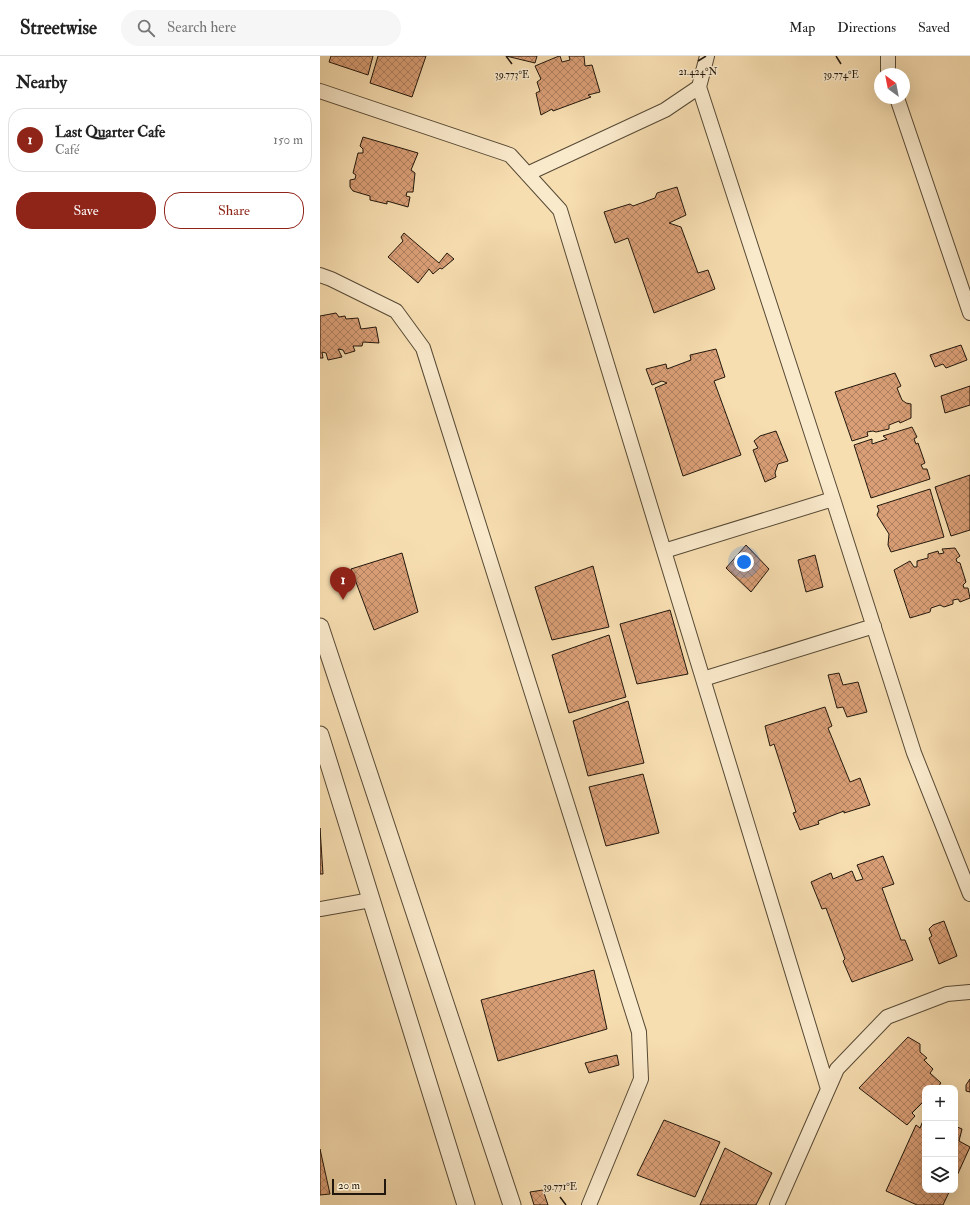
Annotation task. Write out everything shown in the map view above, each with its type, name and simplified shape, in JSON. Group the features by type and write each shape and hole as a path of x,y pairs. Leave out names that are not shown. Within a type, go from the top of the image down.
{"street":[{"path":"707,56 699,86 914,753 970,894"},
{"path":"888,56 888,68"},
{"path":"527,174 665,110 699,86"},
{"path":"320,91 510,155 560,210 828,1089"},
{"path":"899,104 970,313"},
{"path":"320,275 396,311 423,348 639,1032 641,1080 589,1205"},
{"path":"664,551 833,498"},
{"path":"703,679 874,626"},
{"path":"320,627 512,1205"},
{"path":"320,735 466,1205"},
{"path":"320,909 371,900"},
{"path":"777,1205 838,1069 887,1017 948,994 970,992"}],"building":[{"path":"331,56 373,56 368,75 329,62"},
{"path":"378,56 426,56 412,97 370,83"},
{"path":"506,56 537,56 535,63"},
{"path":"559,56 562,62 570,60 569,56 584,56 585,66 592,65 600,92 588,95 591,97 553,111 552,109 541,115 536,93 540,91 537,82 541,79 535,66"},
{"path":"363,137 418,153 411,170 415,173 413,192 407,192 406,196 410,197 408,207 387,201 387,204 370,200 370,196 353,191 350,187 350,180 355,179 356,175 353,173 358,153 363,153 363,149 360,146"},
{"path":"677,187 686,215 669,223 681,227 698,273 708,270 715,289 654,313 628,238 615,243 604,212 630,204 633,206 655,198 657,193"},
{"path":"404,233 439,263 447,253 454,259 433,274 429,269 418,283 388,257 403,241 401,237"},
{"path":"336,313 339,317 345,316 346,319 358,318 361,329 376,327 379,343 363,342 362,346 353,346 355,351 345,354 343,350 338,349 342,357 328,360 326,353 322,352 323,358 320,358 320,316"},
{"path":"961,345 967,360 946,368 943,364 935,367 930,355"},
{"path":"716,349 725,377 714,381 741,455 683,476 655,388 667,383 662,381 652,385 646,369 666,364 667,369 691,360 690,355"},
{"path":"895,373 901,386 897,388 902,400 911,404 911,418 900,423 899,421 889,425 889,429 876,432 867,432 868,436 852,441 835,392"},
{"path":"970,386 970,405 945,413 941,396"},
{"path":"912,427 917,437 914,439 916,444 918,443 925,463 921,465 923,469 927,469 930,479 871,498 854,445 872,439 872,444 887,439 883,436"},
{"path":"776,431 788,461 778,464 775,473 776,477 765,482 753,450 758,448 754,441 760,436"},
{"path":"970,475 970,530 951,536 935,487"},
{"path":"930,489 944,537 891,552 888,545 889,534 877,515 879,510 877,506"},
{"path":"746,545 769,569 751,592 726,568"},
{"path":"955,548 960,556 956,559 957,562 960,563 966,582 963,585 964,588 968,588 970,598 960,602 958,599 953,600 953,604 944,607 940,605 931,608 930,612 910,618 894,570 910,561 914,567 917,567 917,561 928,558 928,554 938,551 939,554 944,553 942,549"},
{"path":"402,553 418,612 374,630 351,569"},
{"path":"815,555 823,587 806,592 798,560"},
{"path":"593,566 609,627 552,640 535,587"},
{"path":"670,610 688,674 637,684 620,624"},
{"path":"609,635 626,697 569,713 552,655"},
{"path":"839,673 843,685 858,682 867,712 847,717 843,707 837,708 828,675"},
{"path":"628,701 644,763 588,776 573,721"},
{"path":"825,707 832,726 828,728 850,782 860,778 870,805 844,813 844,811 818,821 819,824 800,830 793,813 796,812 774,744 770,746 765,726"},
{"path":"643,774 659,833 606,846 589,787"},
{"path":"320,828 323,874 320,874"},
{"path":"883,856 894,884 882,888 901,940 905,940 913,960 852,982 843,961 845,959 826,908 822,909 811,882 831,873 833,879 852,871 856,881 863,879 857,865"},
{"path":"944,921 957,956 939,964 929,938 932,936 929,929 933,925"},
{"path":"594,970 607,1029 498,1061 481,1000"},
{"path":"908,1037 920,1044 920,1052 927,1058 924,1060 933,1069 930,1073 941,1083 939,1085 922,1085 922,1103 912,1113 915,1116 907,1125 859,1088"},
{"path":"617,1055 619,1065 589,1073 585,1063"},
{"path":"970,1079 970,1092 966,1091 966,1085"},
{"path":"664,1120 720,1142 695,1197 637,1175"},
{"path":"922,1123 922,1193 949,1193 943,1205 917,1205 886,1191 916,1125 920,1128"},
{"path":"958,1127 962,1129 959,1141 970,1147 958,1173"},
{"path":"725,1148 772,1173 756,1205 700,1205"},
{"path":"320,1149 330,1194 320,1195"},
{"path":"543,1190 548,1205 534,1205 530,1192"}],"place":[{"name":"Last Quarter Cafe","path":"343,600"}]}
